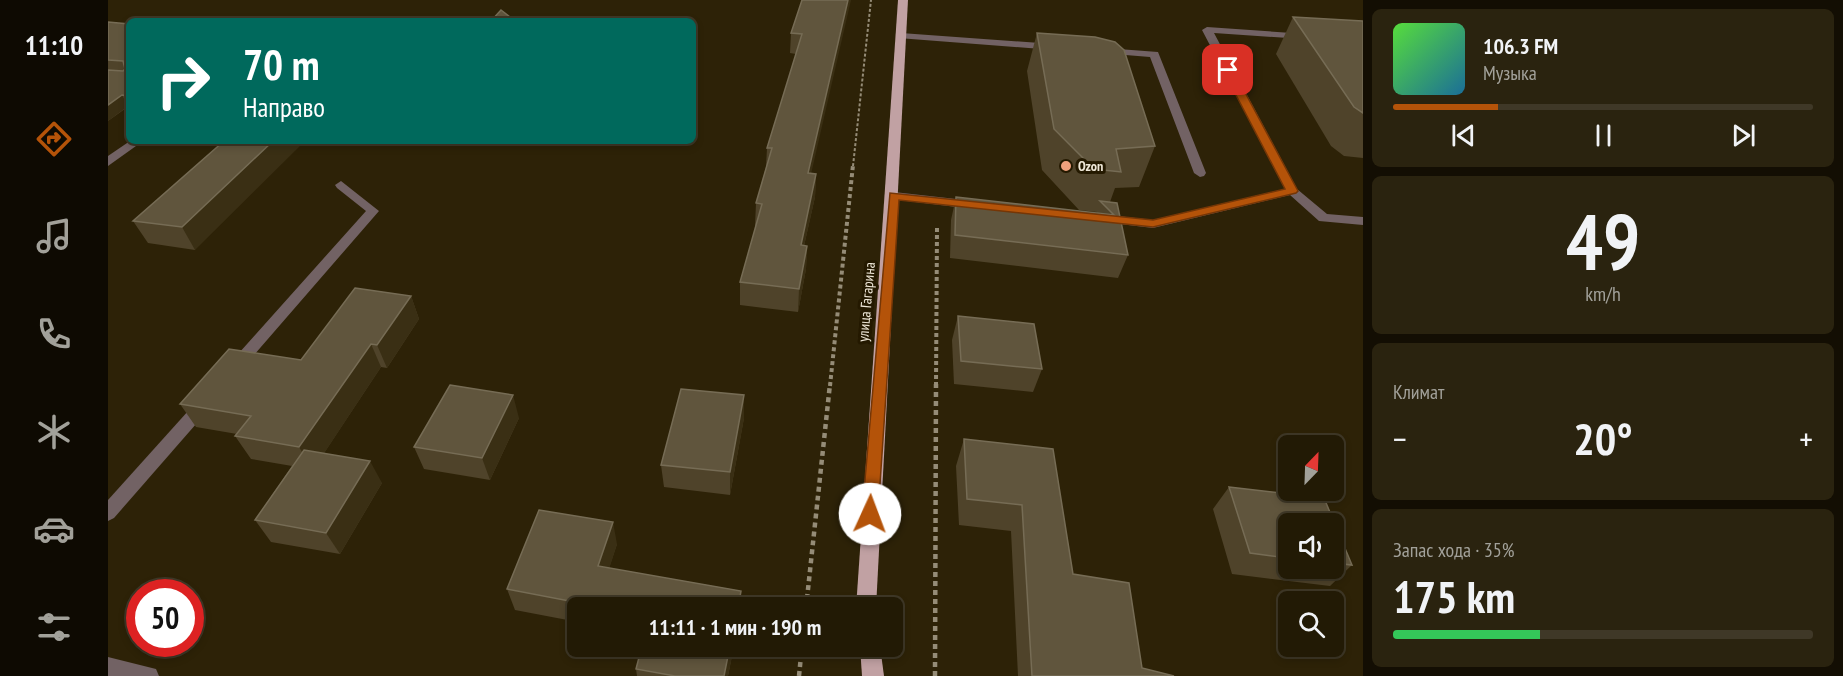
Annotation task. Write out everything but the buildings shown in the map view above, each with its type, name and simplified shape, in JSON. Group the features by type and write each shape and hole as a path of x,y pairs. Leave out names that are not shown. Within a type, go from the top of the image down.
{"main road":[{"name":"улица Гагарина","path":"866,597 872,467 894,196 903,0"},
{"path":"871,657 873,676"}],"street":[{"path":"1310,38 1299,35 1207,30 1292,191 1324,218 1363,221"},
{"path":"902,36 1062,47"},
{"path":"1097,50 1154,54 1200,173"},
{"path":"108,162 133,144"},
{"path":"108,513 373,211 341,185"},
{"path":"1085,216 1153,224 1292,191"},
{"path":"894,196 983,206"},
{"path":"108,667 149,676"}],"path":[{"path":"807,597 871,0"},
{"path":"935,676 933,654 938,201"},
{"path":"799,676 801,657"}],"place":[{"name":"Ozon","path":"1066,166"}],"route":[{"path":"870,514 894,196 1153,224 1292,191 1228,70"}]}
